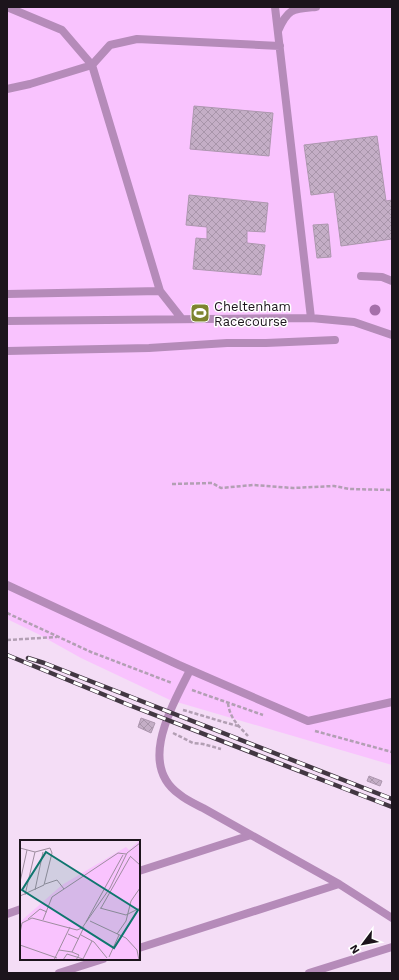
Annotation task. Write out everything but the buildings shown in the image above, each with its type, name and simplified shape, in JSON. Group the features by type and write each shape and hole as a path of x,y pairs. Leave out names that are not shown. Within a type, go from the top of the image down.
{"lane":[{"path":"7,7 62,30 92,66 160,291 182,319"},
{"path":"275,7 311,318"},
{"path":"278,31 289,12 316,7"},
{"path":"7,89 92,66 110,45 137,39 280,46"},
{"path":"361,276 382,277 392,281"},
{"path":"7,294 160,291"},
{"path":"7,321 311,318 354,322 390,333"},
{"path":"7,351 106,349 227,343 335,340"},
{"path":"7,585 190,670 308,721 392,702"},
{"path":"190,670 177,697 160,740 159,758 162,772 169,785 179,794 339,884 392,918"},
{"path":"140,871 251,835"},
{"path":"140,948 339,884"},
{"path":"7,914 20,909"},
{"path":"310,973 392,947"},
{"path":"59,973 101,960"}],"path":[{"path":"172,484 212,483 221,488 254,485 293,488 334,486 350,489 392,490"},
{"path":"7,613 90,652 269,717"},
{"path":"7,640 58,637"},
{"path":"177,697 185,700 182,710 202,714 238,726"},
{"path":"228,703 229,713 238,726 248,736"},
{"path":"164,729 193,743 221,749"},
{"path":"312,730 392,752"}],"shaded area":[{"name":"Cheltenham Racecourse","path":"7,7 392,7 392,765 170,700 81,658 7,619"}],"railway":[{"path":"7,655 129,705 392,807"},
{"path":"28,658 392,799"}],"place":[{"name":"Cheltenham Racecourse","path":"200,313"}]}
